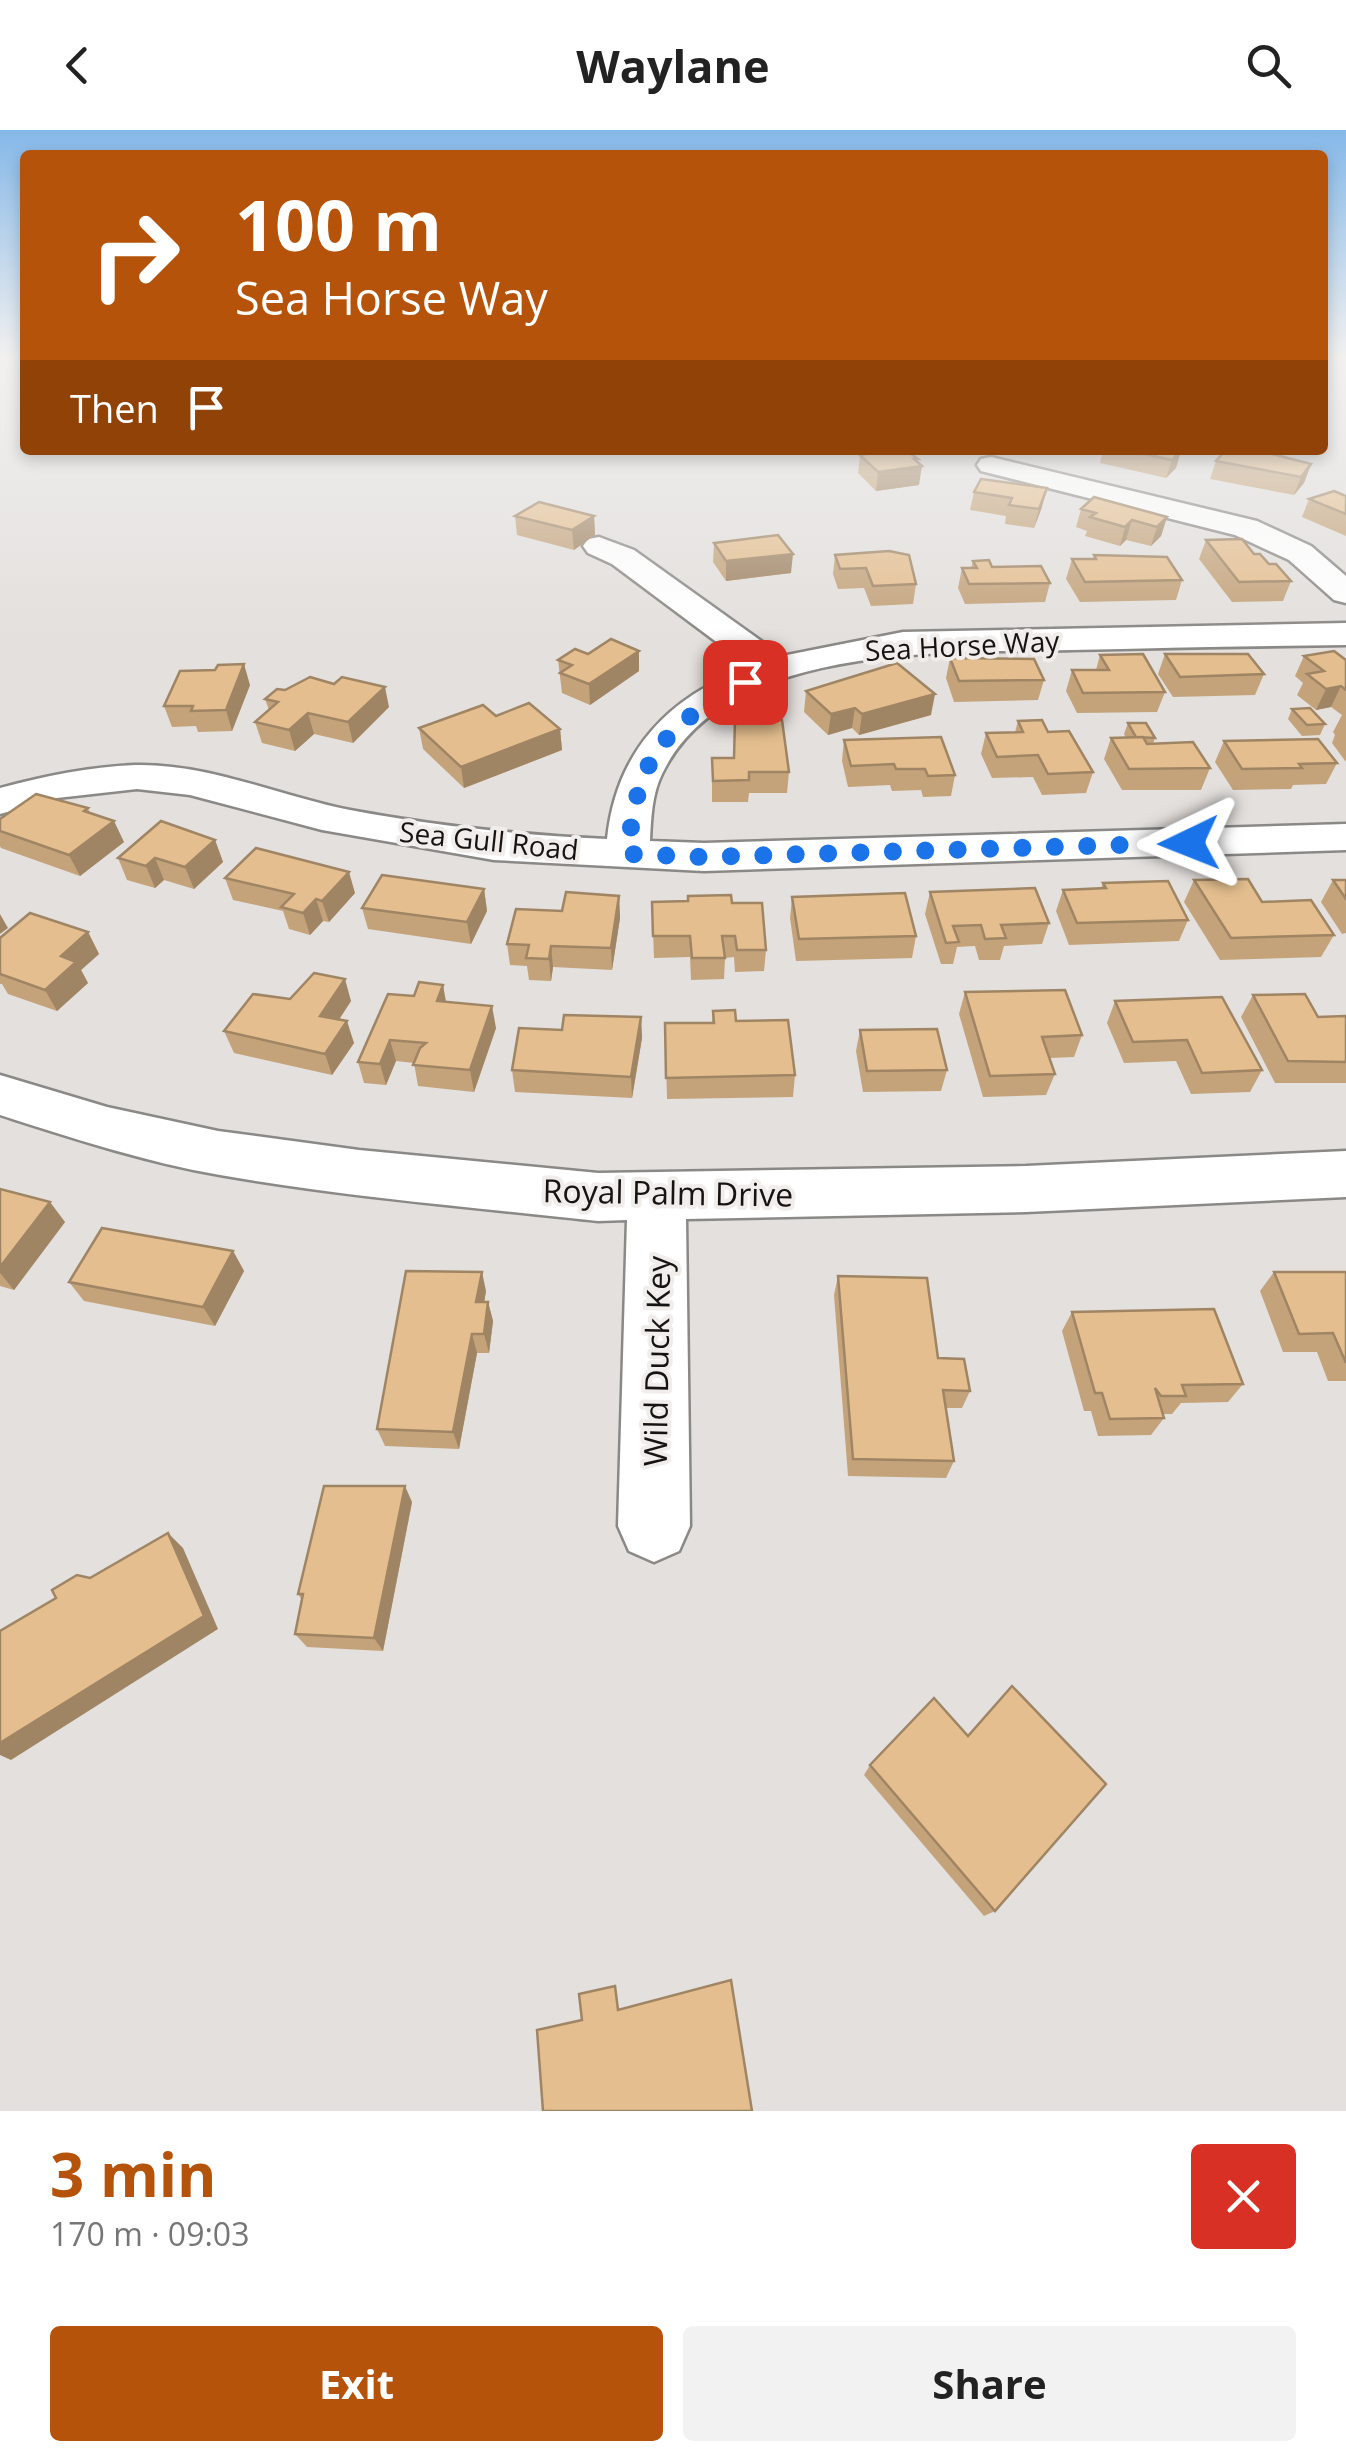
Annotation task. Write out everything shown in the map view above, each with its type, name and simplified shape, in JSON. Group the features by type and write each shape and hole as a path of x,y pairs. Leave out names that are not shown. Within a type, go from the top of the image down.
{"street":[{"path":"991,465 1246,528 1300,553 1346,593"},
{"path":"599,546 623,557 776,669"},
{"name":"Sea Horse Way","path":"628,854 632,802 644,771 663,742 712,700 776,669 849,650 903,644 1346,634"},
{"name":"Sea Gull Road","path":"0,801 56,786 137,777 190,783 322,817 425,837 494,846 704,857 1346,837"},
{"name":"Royal Palm Drive","path":"0,1096 107,1128 218,1153 360,1173 598,1197 1026,1189 1346,1174"},
{"name":"Wild Duck Key","path":"654,1526 657,1196"}],"building":[{"path":"860,455 913,455 922,466 878,472"},
{"path":"1150,455 1176,455 1172,460"},
{"path":"1221,455 1276,455 1311,464 1301,477 1216,461"},
{"path":"981,479 1047,488 1039,509 1009,505 1012,498 974,492"},
{"path":"1334,491 1346,496 1346,514 1309,499"},
{"path":"1094,497 1167,517 1157,527 1132,520 1125,527 1090,517 1096,513 1081,509"},
{"path":"539,502 594,516 572,530 515,516"},
{"path":"778,535 793,554 726,561 714,543"},
{"path":"1242,539 1254,554 1276,564 1291,581 1239,582 1206,540"},
{"path":"889,551 909,555 916,584 873,586 866,568 840,569 835,555"},
{"path":"1094,555 1167,557 1182,580 1085,582 1072,559 1096,559"},
{"path":"989,560 992,567 1041,566 1050,583 969,584 962,568 977,568 973,561"},
{"path":"611,639 639,651 589,684 560,673 572,665 558,660 575,649 588,654"},
{"path":"1334,651 1346,660 1346,690 1341,686 1326,689 1307,674 1324,671 1304,656"},
{"path":"1143,654 1165,692 1083,693 1072,670 1109,670 1100,655"},
{"path":"1165,654 1248,654 1264,674 1180,677"},
{"path":"950,658 1034,659 1044,680 959,681"},
{"path":"897,663 935,694 862,714 855,708 831,714 806,691"},
{"path":"244,664 226,710 191,711 193,706 164,706 180,671"},
{"path":"310,677 334,684 342,677 385,687 348,722 308,713 289,730 255,722 278,702 265,699 277,689 285,690"},
{"path":"529,703 560,729 461,767 419,728 483,705 496,716"},
{"path":"1310,708 1325,724 1307,725 1292,709"},
{"path":"735,720 782,720 789,772 749,772 749,780 713,781 712,758 734,758"},
{"path":"1042,720 1048,732 1069,731 1093,772 1048,774 1038,755 997,757 986,733 1023,732 1018,721"},
{"path":"1128,723 1146,723 1155,738 1136,737"},
{"path":"941,737 955,775 928,776 925,769 896,769 894,764 851,766 844,740"},
{"path":"1143,737 1147,744 1193,742 1210,768 1129,769 1111,738"},
{"path":"1318,739 1337,763 1242,769 1224,741"},
{"path":"36,794 88,808 84,811 114,821 69,855 0,831 0,819"},
{"path":"161,821 215,840 185,867 155,858 146,866 118,858"},
{"path":"256,848 349,872 322,901 316,899 303,913 281,907 294,894 225,878"},
{"path":"382,875 484,889 467,922 362,908"},
{"path":"1248,879 1262,902 1311,900 1334,935 1231,938 1194,880"},
{"path":"1333,880 1346,880 1346,899"},
{"path":"1168,881 1188,920 1077,923 1063,890 1106,888 1103,883"},
{"path":"1035,888 1049,923 1001,925 1006,938 985,939 981,925 953,926 959,942 946,943 930,892"},
{"path":"566,892 619,896 611,948 551,946 549,959 526,958 529,945 507,944 516,909 562,911"},
{"path":"905,893 916,936 799,939 792,897"},
{"path":"731,895 732,903 762,903 766,950 737,950 735,936 722,936 725,958 692,958 690,936 653,936 652,902"},
{"path":"30,913 88,932 61,956 76,962 45,990 0,974 0,938"},
{"path":"314,973 345,979 320,1016 347,1021 325,1054 224,1031 253,994 290,999"},
{"path":"419,982 443,985 437,1001 492,1006 470,1070 413,1065 426,1043 390,1040 380,1064 358,1062 388,994 414,996"},
{"path":"1065,990 1082,1035 1042,1037 1055,1074 990,1076 965,992"},
{"path":"1305,994 1318,1017 1346,1016 1346,1062 1288,1061 1253,995"},
{"path":"1222,997 1262,1070 1202,1073 1187,1040 1133,1042 1115,1001"},
{"path":"735,1010 736,1021 788,1020 795,1075 666,1078 665,1023 714,1023 713,1011"},
{"path":"564,1015 641,1017 631,1077 512,1070 519,1028 562,1030"},
{"path":"937,1029 947,1070 867,1071 860,1030"},
{"path":"0,1189 50,1202 0,1267"},
{"path":"102,1228 233,1251 203,1307 69,1282"},
{"path":"406,1271 482,1272 476,1302 488,1302 484,1334 472,1334 453,1432 377,1429"},
{"path":"1274,1272 1346,1272 1346,1363 1333,1333 1299,1334"},
{"path":"838,1276 927,1278 938,1358 964,1359 970,1391 943,1390 954,1461 853,1459"},
{"path":"1214,1309 1243,1384 1182,1385 1186,1396 1161,1396 1155,1388 1164,1418 1110,1419 1102,1393 1095,1393 1072,1312"},
{"path":"324,1486 405,1486 374,1638 295,1634 303,1594 298,1594"},
{"path":"168,1533 204,1616 0,1743 0,1631 56,1598 52,1590 77,1575 90,1578"},
{"path":"1012,1686 1106,1784 995,1911 870,1765 934,1698 968,1736"},
{"path":"731,1980 752,2111 543,2111 537,2030 582,2020 579,1994 615,1986 618,2010"}],"route":[{"path":"745,682 712,700 663,742 644,771 632,802 628,854 704,857 1189,843"}]}
